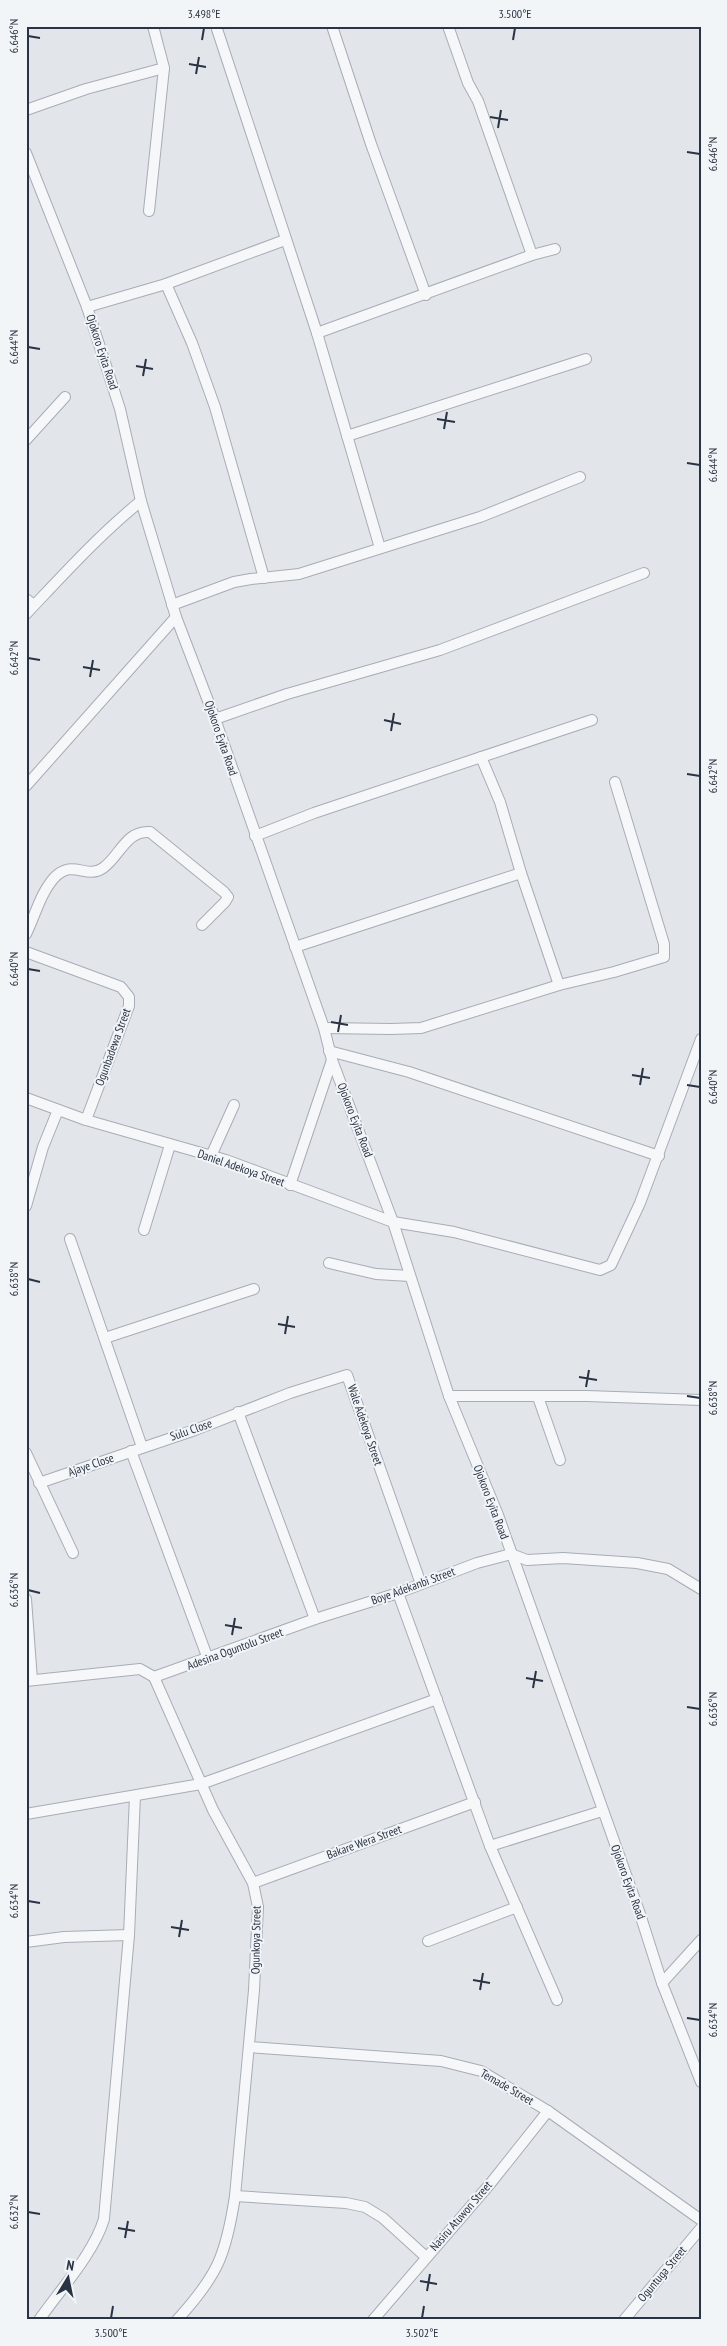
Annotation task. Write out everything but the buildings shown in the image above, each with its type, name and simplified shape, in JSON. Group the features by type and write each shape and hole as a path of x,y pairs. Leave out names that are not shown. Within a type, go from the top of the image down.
{"street":[{"path":"149,210 164,68 153,26"},
{"path":"216,26 317,333 380,548"},
{"path":"332,26 371,144 426,295"},
{"path":"448,26 468,83 478,101 532,255"},
{"path":"26,110 86,89 164,68"},
{"name":"Ojokoro Eyita Road","path":"26,153 87,306 120,408 141,501 176,617 215,719 324,1028 331,1055 393,1222 449,1396 498,1515 567,1705 662,1983 701,2082"},
{"path":"87,306 166,284 285,240"},
{"path":"317,333 532,255 555,249"},
{"path":"166,284 192,343 215,407 264,578"},
{"path":"347,436 586,358"},
{"path":"26,440 65,397"},
{"path":"172,605 234,582 299,574 480,517 580,477"},
{"path":"26,614 30,602 117,520 141,501"},
{"path":"215,719 287,694 440,650 644,572"},
{"path":"26,786 176,617"},
{"path":"255,836 323,810 592,720"},
{"path":"481,757 500,802 521,873 559,985"},
{"path":"324,1028 421,1028 559,985 614,972 661,958 665,954 615,782"},
{"path":"26,934 41,898 52,880 62,871 68,868 92,872 101,869 110,862 132,835 142,832 150,832 228,897 202,925"},
{"path":"295,947 521,873"},
{"name":"Ogunbadewa Street","path":"26,952 121,986 130,997 129,1006 86,1120"},
{"name":"Daniel Adekoya Street","path":"26,1098 86,1120 211,1156 393,1222 454,1232 600,1270 611,1265 644,1195 701,1039"},
{"path":"290,1185 331,1055 409,1072 658,1156"},
{"path":"211,1156 234,1105"},
{"path":"26,1206 43,1147 58,1110"},
{"path":"144,1230 170,1145"},
{"path":"70,1240 106,1338 142,1447"},
{"path":"329,1263 376,1274 410,1276"},
{"path":"106,1338 254,1288"},
{"name":"Wale Adekoya Street","path":"238,1412 290,1393 347,1376 421,1584"},
{"path":"449,1396 613,1396 701,1400"},
{"path":"538,1397 560,1460"},
{"path":"238,1412 315,1619"},
{"name":"Sulu Close","path":"142,1447 195,1430 238,1412"},
{"name":"Ajaye Close","path":"39,1483 142,1447"},
{"path":"132,1451 208,1660"},
{"path":"26,1453 73,1553"},
{"path":"511,1554 527,1560 563,1558 638,1563 668,1569 701,1589"},
{"name":"Boye Adekanbi Street","path":"315,1619 511,1554"},
{"path":"398,1593 490,1846 557,2000"},
{"path":"26,1599 29,1680 140,1669 154,1677"},
{"name":"Adesina Oguntolu Street","path":"154,1677 208,1660 315,1619"},
{"name":"Ogunkoya Street","path":"154,1677 202,1784 253,1883 258,1907 258,1937 236,2196 226,2246 214,2274 202,2293 177,2320"},
{"path":"26,1814 202,1784 437,1699"},
{"path":"39,2320 91,2249 100,2234 104,2219 129,1935 135,1796"},
{"name":"Bakare Wera Street","path":"253,1883 475,1802"},
{"path":"490,1846 602,1811"},
{"path":"428,1940 517,1907"},
{"path":"26,1942 64,1936 129,1935"},
{"path":"662,1983 701,1940"},
{"name":"Temade Street","path":"249,2047 441,2061 482,2071 548,2111 701,2220"},
{"name":"Nasiru Atuwon Street","path":"373,2320 548,2111"},
{"path":"236,2196 346,2202 365,2207 383,2218 426,2257"},
{"name":"Oguntuga Street","path":"624,2320 701,2228"}]}
